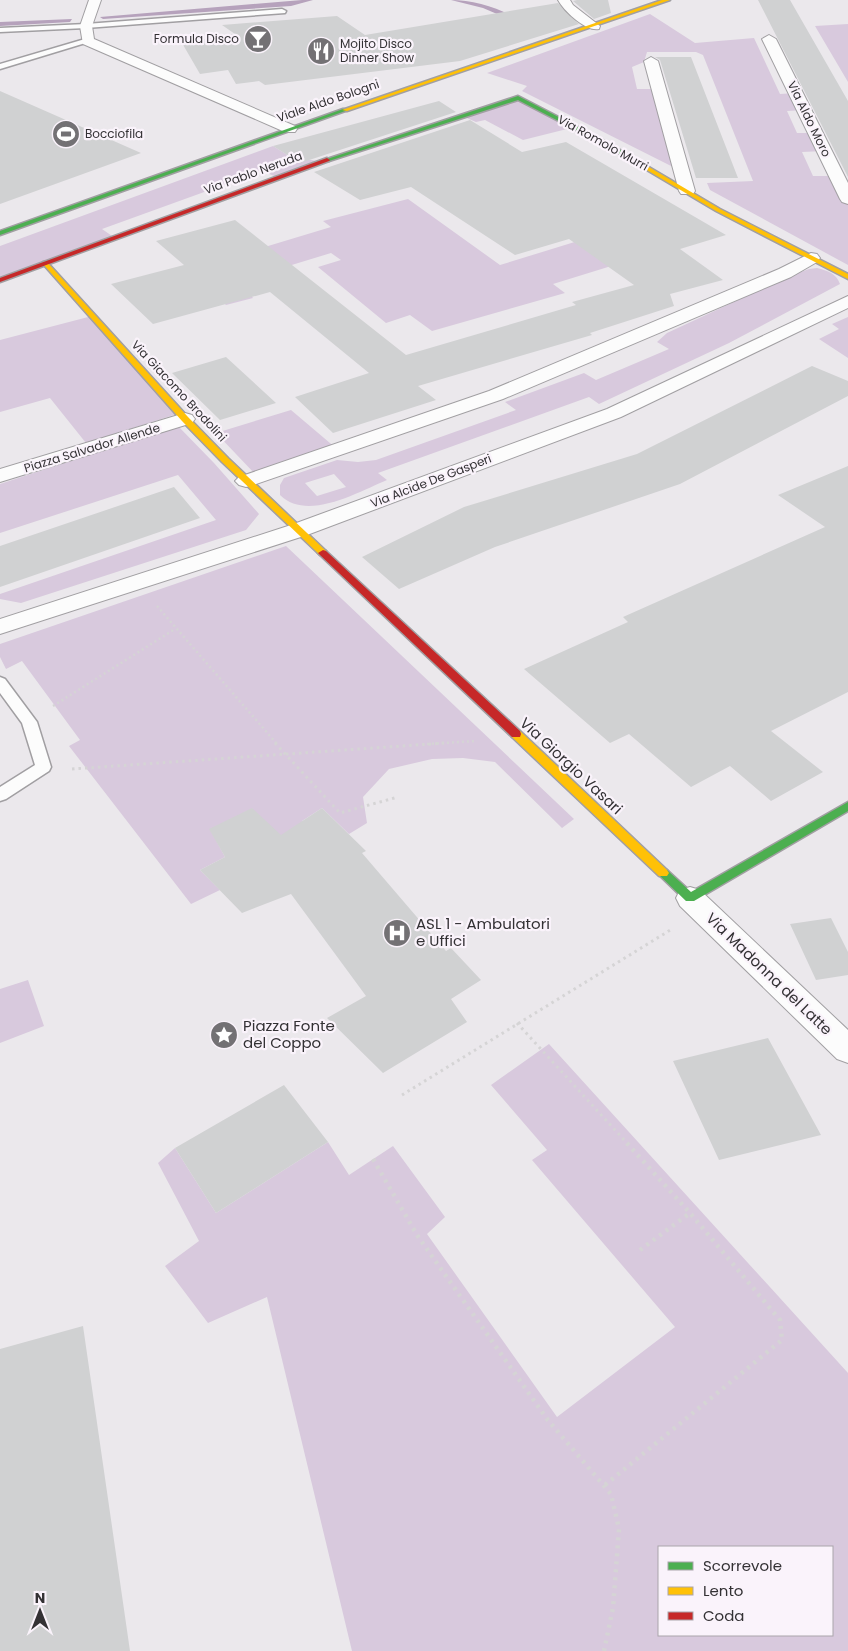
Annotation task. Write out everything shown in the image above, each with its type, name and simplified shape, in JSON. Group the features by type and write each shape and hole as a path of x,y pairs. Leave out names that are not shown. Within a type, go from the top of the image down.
{"street":[{"path":"96,0 86,26 88,41 290,129"},
{"path":"564,0 568,7 594,26"},
{"name":"Viale Aldo Bologni","path":"0,233 290,129 666,0"},
{"name":"Via Aldo Moro","path":"769,39 848,199"},
{"path":"651,61 687,191"},
{"name":"Via Romolo Murri","path":"518,98 604,142 718,210 848,277"},
{"name":"Via Pablo Neruda","path":"0,280 322,162 518,98"},
{"path":"246,481 496,395 785,273 811,258"},
{"name":"Via Giacomo Brodolini","path":"45,263 185,419 246,481 299,530"},
{"name":"Via Alcide De Gasperi","path":"0,627 138,584 299,530 628,407 848,301"},
{"name":"Piazza Salvador Allende","path":"0,476 185,419"},
{"name":"Via Giorgio Vasari","path":"299,530 690,898"},
{"path":"690,898 848,806"},
{"name":"Via Madonna del Latte","path":"690,898 848,1050"}],"lane":[{"path":"0,30 282,12"},
{"path":"0,67 88,41"},
{"path":"0,682 29,722 43,767 0,795"}],"path":[{"path":"138,584 284,753 340,813 398,797"},
{"path":"29,722 175,629"},
{"path":"72,768 493,740 517,735"},
{"path":"402,1095 516,1023 683,923 675,913 690,898"},
{"path":"516,1023 690,1213 780,1320 782,1340 605,1485"},
{"path":"372,1159 417,1235 547,1419 611,1494 619,1529 613,1608 604,1651"},
{"path":"640,1250 690,1213"}],"shaded area":[{"path":"650,14 695,43 754,38 780,94 796,93 804,110 787,111 797,133 816,133 824,151 802,152 813,176 837,176 848,199 848,265 710,190 707,183 753,181 703,55 696,52 647,52 644,62 632,67 637,89 658,89 681,171 522,91 527,86 487,73"},
{"path":"848,24 848,82 815,26"},
{"path":"518,98 575,127 523,140 485,120 476,122 462,116"},
{"path":"273,146 289,156 322,162 279,178 262,171 102,229 115,238 0,280 0,246"},
{"path":"408,199 500,265 620,228 663,250 553,284 565,293 432,331 410,315 386,323 318,267 341,260 331,253 239,281 253,298 226,305 189,270 331,227 323,221"},
{"path":"817,268 828,271 836,277 840,284 729,343 599,404 589,397 378,473 387,480 333,502 304,506 291,503 280,495 280,485 284,478 337,460 358,462 376,460 516,410 505,402 584,373 596,380 669,349 657,342 667,333 809,269","holes":["334,474 346,487 317,496 305,483"]},
{"path":"92,316 180,413 86,443 50,398 0,412 0,340"},
{"path":"848,317 848,358 819,339 839,329 832,324"},
{"path":"291,410 337,449 258,477 216,433"},
{"path":"178,426 259,514 246,530 21,603 0,599 0,594 216,520 178,475 0,533 0,484"},
{"path":"286,546 574,819 562,828 495,762 463,758 432,759 389,769 363,797 367,823 349,834 322,808 302,821 318,835 291,845 210,829 225,857 200,870 220,890 191,904 69,746 80,740 22,661 6,669 0,657 0,644"},
{"path":"28,980 44,1026 0,1043 0,989"},
{"path":"549,1044 848,1373 848,1651 352,1651 267,1297 208,1323 165,1266 199,1241 158,1163 175,1148 216,1213 328,1142 349,1175 393,1146 445,1217 427,1234 557,1417 675,1327 532,1160 547,1150 491,1085"}],"building":[{"path":"608,0 611,13 594,19 573,1"},
{"path":"758,0 790,0 848,101 848,177"},
{"path":"558,3 579,24 460,61 265,85 259,81 236,84 228,70 200,74 182,43 235,34 222,25 337,16 365,35"},
{"path":"655,57 691,57 738,178 696,178 660,60"},
{"path":"0,91 141,153 0,204"},
{"path":"439,101 456,112 300,163 273,146"},
{"path":"470,120 522,152 566,142 726,235 680,249 723,280 670,294 674,306 590,333 592,335 418,386 436,400 333,433 295,397 369,373 270,292 153,324 111,284 184,265 156,241 235,220 406,355 576,305 572,302 634,285 569,239 515,255 411,187 360,200 314,172"},
{"path":"226,357 276,403 220,420 172,373"},
{"path":"812,366 848,381 848,396 680,484 495,547 399,589 362,557 464,507 637,454"},
{"path":"848,466 848,692 771,731 823,772 771,801 730,766 691,787 629,734 610,743 524,669 628,622 623,617 825,527 778,495"},
{"path":"174,487 200,518 0,587 0,546"},
{"path":"252,808 281,835 322,808 366,851 362,853 446,951 451,948 481,980 451,999 467,1022 383,1073 327,1018 366,996 291,894 242,913 200,870 225,857 209,829"},
{"path":"831,918 848,952 848,975 816,980 790,924"},
{"path":"768,1038 821,1135 719,1160 673,1061"},
{"path":"284,1085 328,1142 216,1213 175,1148"},
{"path":"83,1326 130,1651 0,1651 0,1349"}],"waterway":[{"path":"103,17 291,4 310,0"},
{"path":"454,0 485,7 513,19"},
{"path":"0,24 70,20"}],"traffic: fast":[{"path":"327,160 518,98 603,142 637,162"},
{"path":"0,233 345,110"},
{"path":"663,873 690,898 848,806"}],"traffic: slow":[{"path":"345,110 667,0"},
{"path":"637,162 718,210 848,277"},
{"path":"45,263 185,419 225,460 323,553"},
{"path":"516,734 663,873"}],"traffic: jam":[{"path":"0,280 327,160"},
{"path":"323,553 516,734"}],"place":[{"name":"Formula Disco","path":"258,39"},
{"name":"Mojito Disco Dinner Show","path":"321,51"},
{"name":"Bocciofila","path":"66,134"},
{"name":"ASL 1 - Ambulatori e Uffici","path":"397,933"},
{"name":"Piazza Fonte del Coppo","path":"224,1035"}]}
